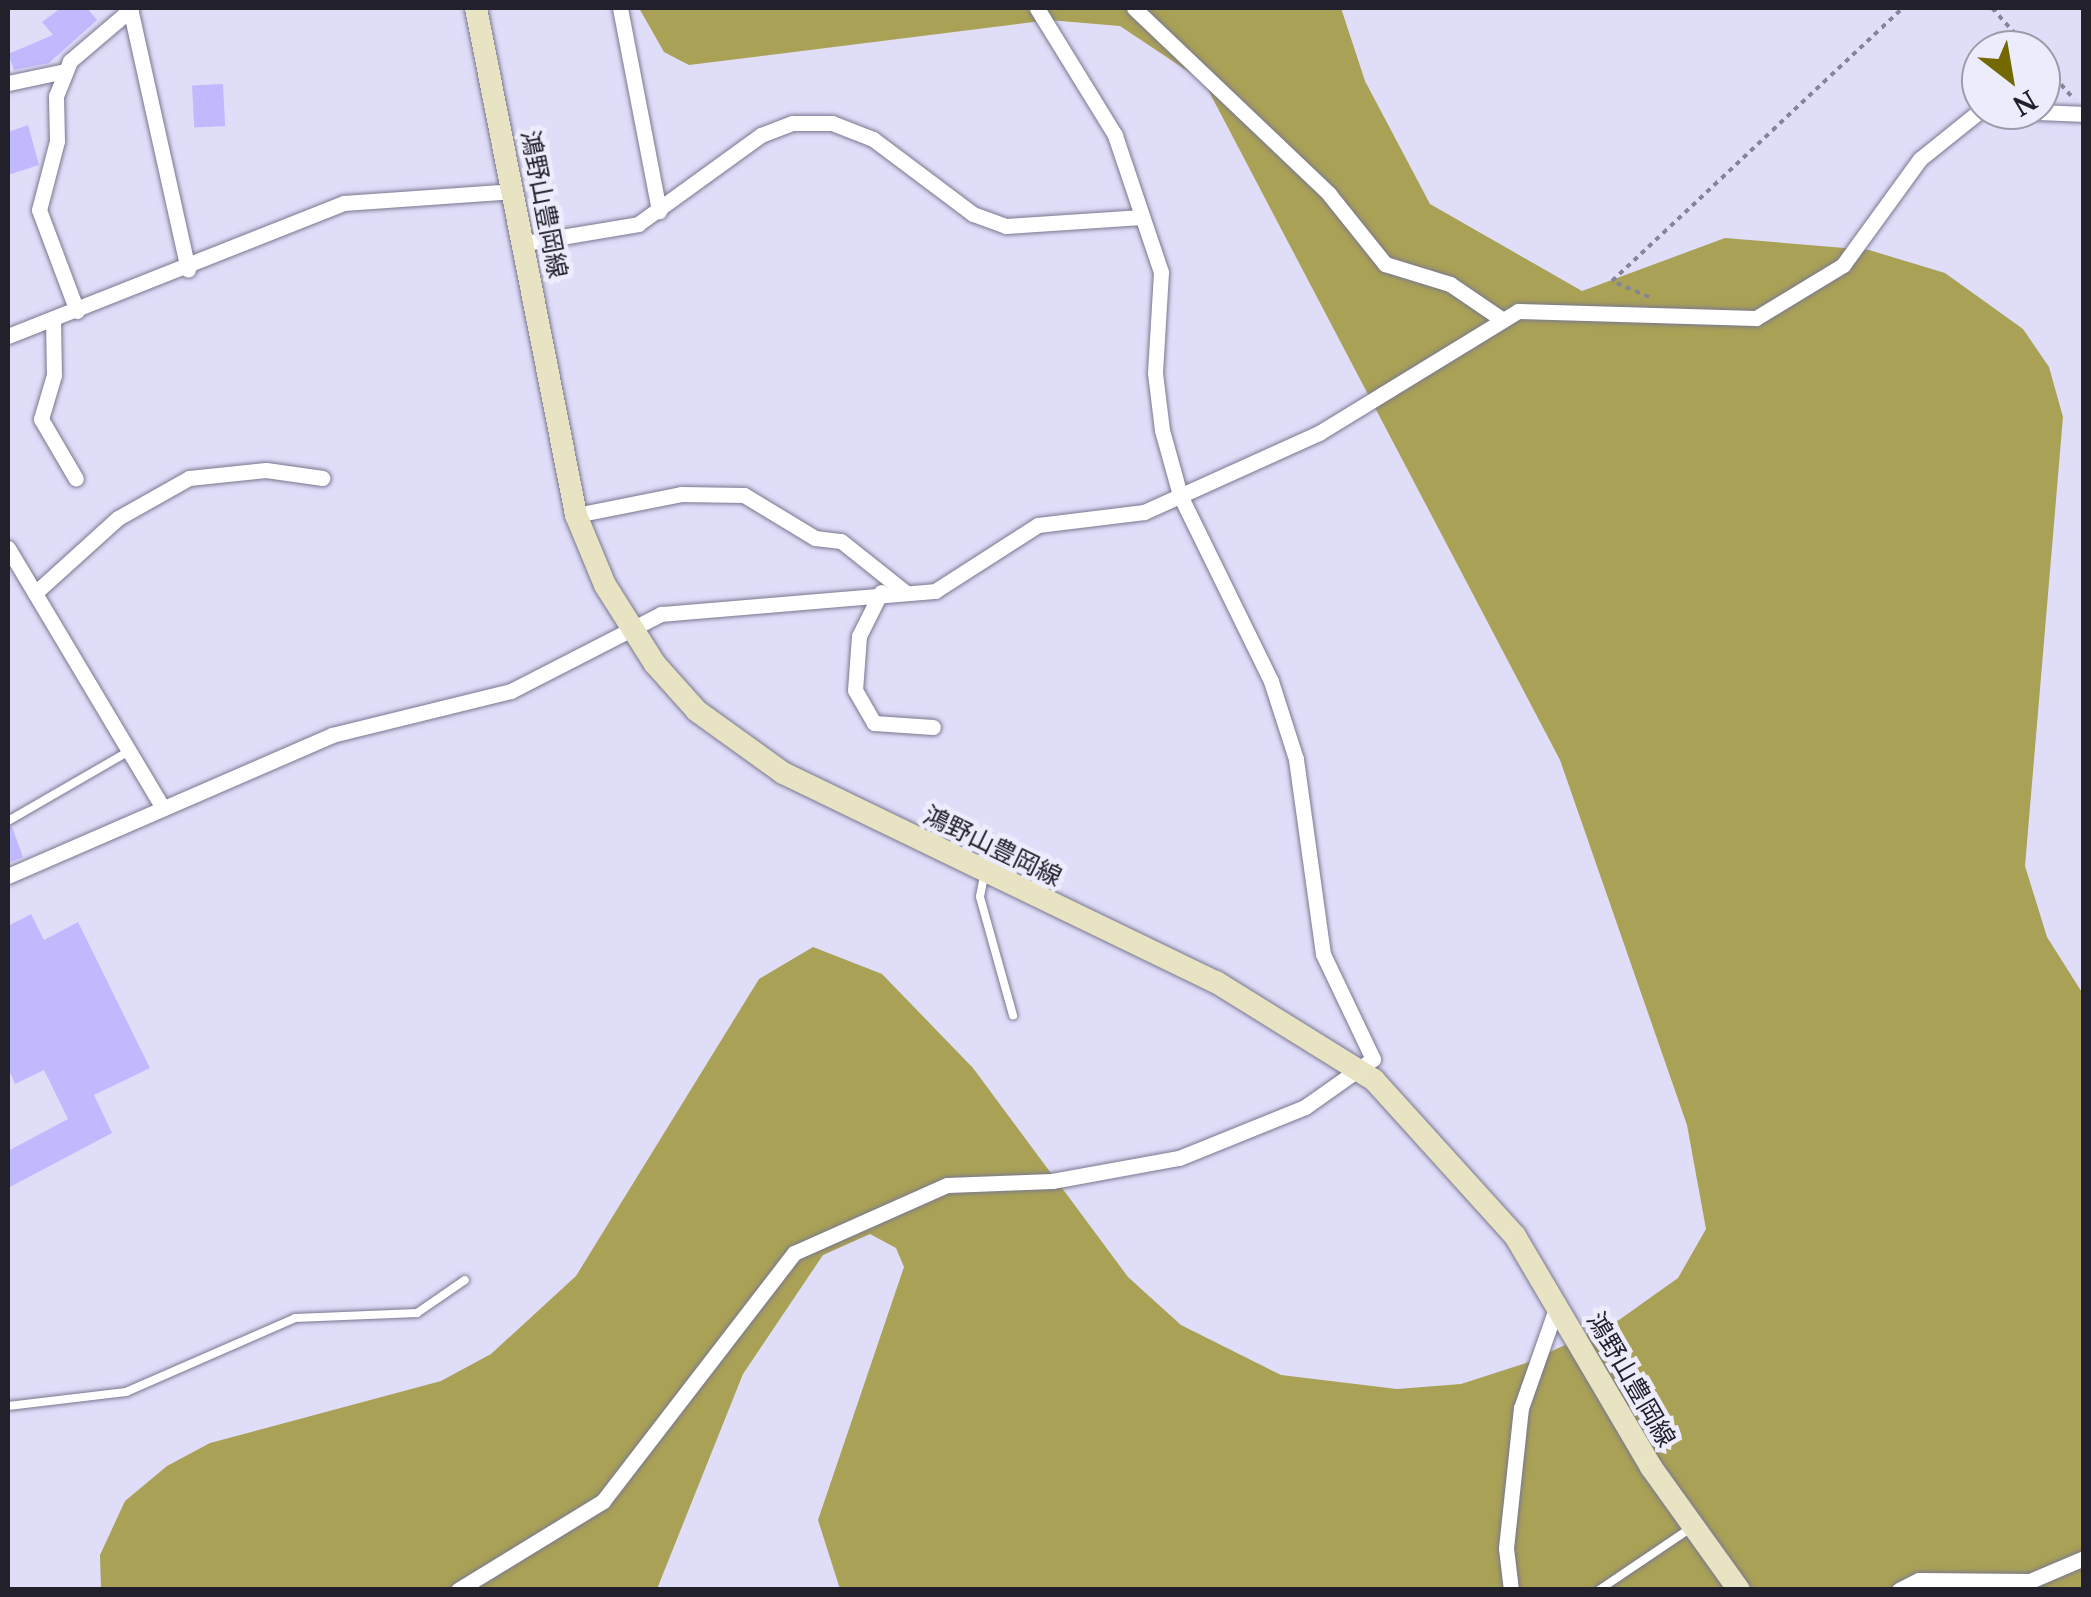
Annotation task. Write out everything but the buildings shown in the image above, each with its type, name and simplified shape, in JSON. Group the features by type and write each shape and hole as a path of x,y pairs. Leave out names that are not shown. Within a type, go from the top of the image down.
{"main road":[{"name":"鴻野山豊岡線","path":"476,8 526,243 576,514 629,629 697,711 752,754 1232,991 1362,1072 1466,1174 1558,1303 1691,1528 1738,1590"}],"street":[{"path":"130,8 188,270"},
{"path":"8,84 65,71 130,8"},
{"path":"620,8 659,211"},
{"path":"458,1590 603,1501 794,1253 947,1185 1052,1181 1179,1158 1305,1107 1362,1072 1372,1052 1323,954 1296,759 1271,681 1180,495 1154,373 1161,272 1115,135 1037,8"},
{"path":"1134,8 1329,194 1385,264 1450,284 1500,318"},
{"path":"65,71 39,210 77,310"},
{"path":"526,243 597,237 659,211 762,135 832,124 873,140 972,214 1006,226 1142,217"},
{"path":"8,876 332,735 510,691 629,629 697,606 935,590 1038,525 1144,512 1319,433 1500,318 1534,308 1655,308 1756,318 1803,294 1843,265 1920,159 1961,126"},
{"path":"8,336 188,270 344,203 515,191"},
{"path":"53,320 54,375 41,420 76,479"},
{"path":"34,594 118,518 189,478 266,470 322,478"},
{"path":"576,514 681,494 744,496 815,538 842,541 905,592"},
{"path":"8,548 163,808"},
{"path":"881,592 859,636 855,690 874,724 933,727"},
{"path":"1511,1590 1506,1548 1521,1408 1558,1303"},
{"path":"1899,1590 1919,1580 2030,1580 2084,1558"}],"lane":[{"path":"8,821 129,752"},
{"path":"985,872 980,897 1013,1016"},
{"path":"8,1406 126,1392 294,1318 416,1313 465,1280"},
{"path":"1599,1590 1691,1528"}],"path":[{"path":"1655,308 1652,298 1612,281 1903,8"},
{"path":"1992,8 2012,30"},
{"path":"2061,85 2084,112"}],"shaded area":[{"path":"639,8 1341,8 1365,81 1430,204 1582,291 1725,238 1869,250 1945,273 2023,329 2049,367 2063,417 2025,866 2047,937 2083,994 2083,1589 840,1589 818,1520 904,1267 896,1248 870,1234 823,1255 743,1374 657,1589 101,1589 100,1555 125,1501 167,1466 210,1443 441,1381 491,1354 576,1276 759,979 813,947 882,974 973,1068 1128,1277 1181,1325 1281,1375 1397,1389 1461,1384 1526,1363 1619,1320 1678,1278 1706,1229 1687,1125 1560,760 1204,82 1120,26 1049,20 689,65 664,52"}]}
